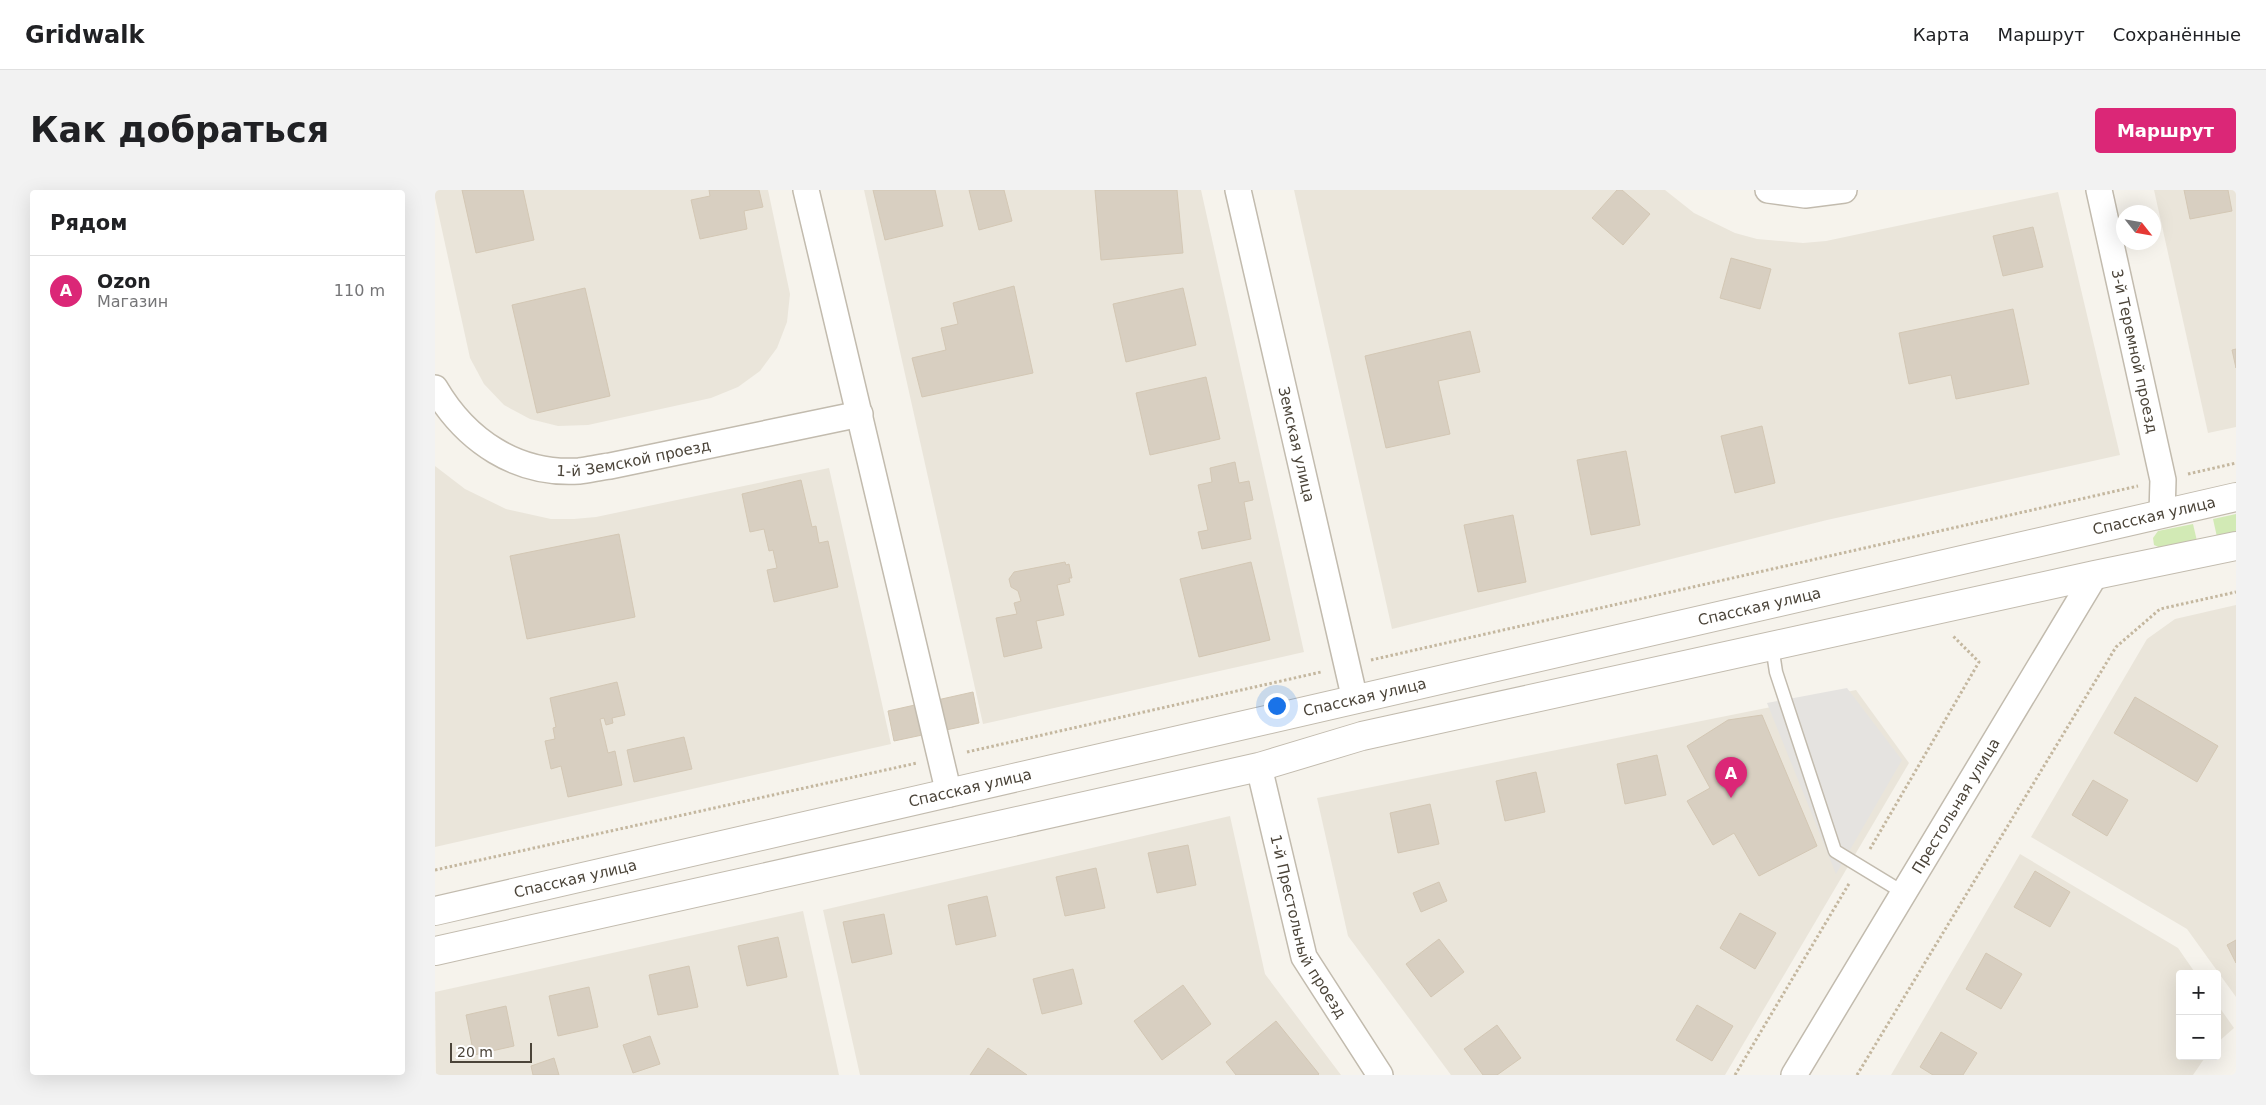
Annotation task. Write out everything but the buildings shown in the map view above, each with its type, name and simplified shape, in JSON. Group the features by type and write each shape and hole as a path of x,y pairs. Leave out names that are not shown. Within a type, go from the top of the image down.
{"street":[{"path":"806,190 949,794"},
{"name":"Земская улица","path":"1238,190 1355,700"},
{"path":"1768,190 1805,195 1844,190"},
{"name":"3-й Теремной проезд","path":"2099,190 2163,480 2162,514"},
{"name":"1-й Земской проезд","path":"435,388 447,408 467,431 492,450 519,462 549,470 579,471 610,466 860,414"},
{"name":"Спасская улица","path":"435,911 2236,497"},
{"path":"2094,531 2095,575"},
{"path":"435,951 1259,767 1362,736 2095,575 2236,546"},
{"name":"Престольная улица","path":"1794,1075 2095,575"},
{"name":"1-й Престольный проезд","path":"1259,767 1304,956 1380,1075"}],"lane":[{"path":"1772,646 1776,672 1835,851 1904,893"}],"path":[{"path":"1857,1075 2116,647 2160,609 2236,592"},
{"path":"1735,1075 1979,662 1951,634"}],"shaded area":[{"path":"435,190 768,190 790,294 787,322 777,348 760,371 738,387 711,398 588,425 558,426 530,419 504,405 484,384 470,358 435,198"},
{"path":"864,190 1201,190 1304,652 983,724"},
{"path":"1294,190 1665,190 1694,213 1735,233 1757,239 1803,243 1826,241 2058,192 2120,455 1827,520 1392,629"},
{"path":"2154,190 2236,190 2236,427 2208,433 2161,222 2161,205 2157,205"},
{"path":"435,466 465,489 506,509 551,519 596,517 829,468 891,744 435,847"},
{"path":"2236,605 2236,997 2221,976 2221,970 2217,970 2187,929 2031,837 2147,639 2175,619"},
{"path":"1847,688 1902,760 1836,874 1767,703"},
{"path":"1856,690 1909,763 1725,1075 1451,1075 1348,936 1317,798"},
{"path":"1230,816 1265,974 1341,1075 860,1075 823,910"},
{"path":"2020,854 2178,948 2193,970 2176,970 2176,1060 2203,1060 2193,1075 1891,1075"},
{"path":"803,911 839,1075 436,1075 435,992"},
{"path":"2221,1010 2234,1028 2221,1039"}],"green space":[{"path":"2236,514 2236,533 2217,537 2213,519"},
{"path":"2193,524 2197,541 2163,549 2154,545 2153,538 2158,531"}],"place":[{"name":"Ozon","path":"1731,798"}]}
